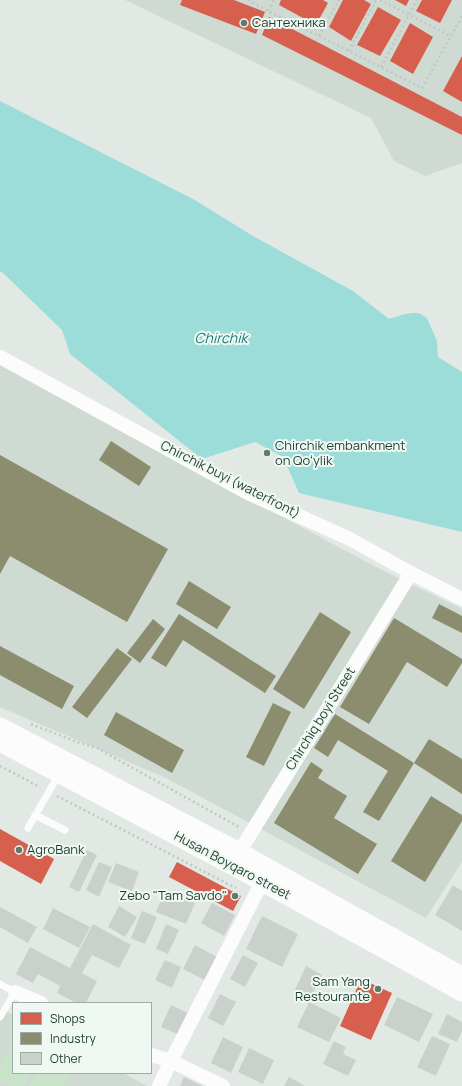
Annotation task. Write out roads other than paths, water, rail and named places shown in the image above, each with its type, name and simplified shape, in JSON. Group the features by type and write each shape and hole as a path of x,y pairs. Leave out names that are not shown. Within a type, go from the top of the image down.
{"main road":[{"name":"Husan Boyqaro street","path":"0,726 265,875 462,992"},
{"name":"Husan Boyqaro street","path":"0,742 59,774 235,858"},
{"name":"Husan Boyqaro street","path":"265,875 462,976"}],"street":[{"name":"Chirchik buyi (waterfront)","path":"0,357 248,493 350,539 462,599"},
{"name":"Chirchiq boyi Street","path":"235,858 411,573"},
{"path":"159,1086 265,875"},
{"path":"15,992 38,1002"},
{"path":"152,1054 171,1061 222,1086"}],"lane":[{"path":"28,828 59,774"},
{"path":"35,816 65,830"},
{"path":"0,984 15,992 0,1017"}],"water":[{"name":"Chirchik","path":"0,101 193,199 253,236 353,291 389,319 412,313 419,313 427,318 437,341 438,357 462,372 462,532 299,493 283,457 255,442 202,459 70,354 62,330 0,271"}],"place":[{"name":"Сантехника","path":"244,23"},
{"name":"Chirchik embankment on Qoʻylik","path":"267,453"},
{"name":"AgroBank","path":"19,850"},
{"name":"Zebo \"Tam Savdo\"","path":"235,896"},
{"name":"Sam Yang Restourante","path":"378,989"}]}
